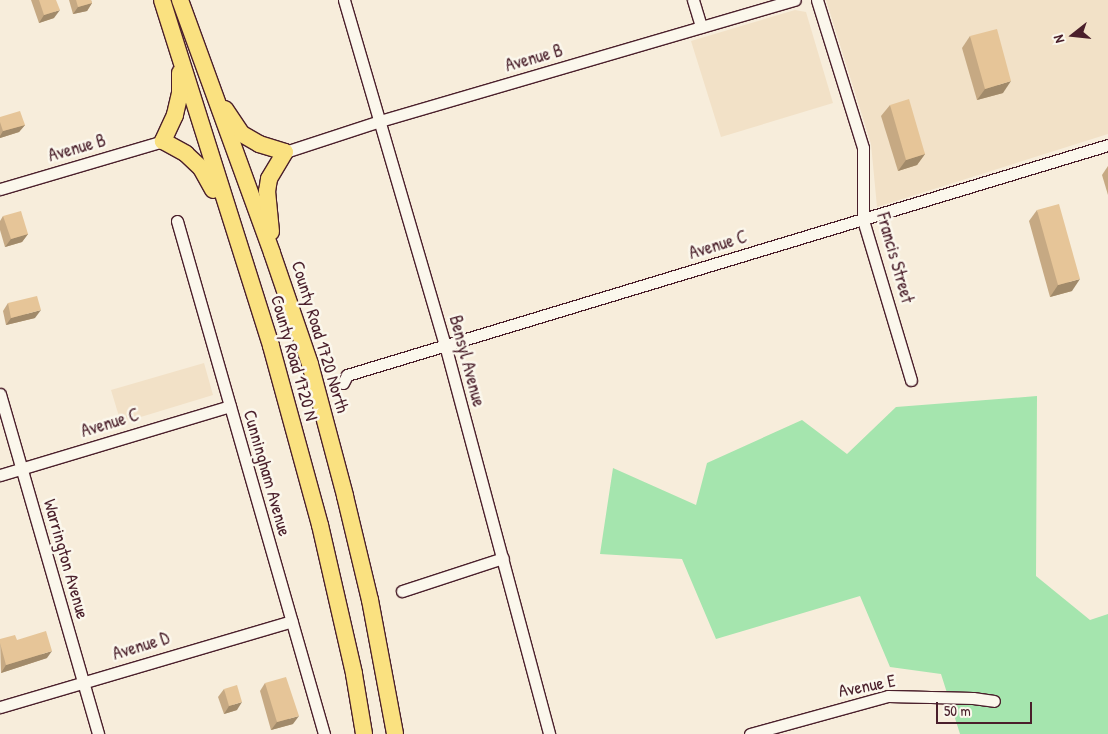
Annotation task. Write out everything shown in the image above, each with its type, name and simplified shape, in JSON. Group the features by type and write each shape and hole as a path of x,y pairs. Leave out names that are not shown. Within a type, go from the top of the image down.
{"main road":[{"name":"County Road 1720 N","path":"162,0 271,346 320,525 354,674 364,734"},
{"path":"180,0 212,91 242,134 259,144 285,152 269,180 267,191 272,253"},
{"path":"180,57 180,93 175,115 163,141 186,154 201,168 236,236"},
{"name":"County Road 1720 North","path":"212,91 272,253 310,364 370,600 395,734"}],"street":[{"name":"Bensyl Avenue","path":"344,0 445,345 549,734"},
{"path":"693,0 701,27"},
{"name":"Avenue B","path":"285,152 380,121 795,0"},
{"name":"Francis Street","path":"817,0 863,148 863,220 911,380"},
{"name":"Avenue B","path":"0,190 163,141"},
{"name":"Avenue C","path":"342,383 347,375 1108,145"},
{"name":"Cunningham Avenue","path":"177,221 324,734"},
{"name":"Warrington Avenue","path":"0,394 98,734"},
{"name":"Avenue C","path":"0,475 230,406"},
{"path":"402,591 503,558"},
{"name":"Avenue D","path":"0,707 292,621"},
{"name":"Avenue E","path":"750,734 888,696 973,698 994,701"}],"shaded area":[{"path":"826,0 1108,0 1108,134 877,207 871,144"},
{"path":"795,10 806,12 833,103 721,137 691,41"},
{"path":"204,363 213,395 121,423 111,390"}],"green space":[{"path":"1037,396 1036,576 1090,620 1108,614 1108,734 960,734 941,674 890,667 860,596 716,639 682,559 600,554 613,468 696,505 707,463 802,420 847,454 896,407"}],"building":[{"path":"39,0 56,0 60,10 44,15"},
{"path":"76,0 91,0 92,3 78,7"},
{"path":"997,29 1011,81 985,89 970,36"},
{"path":"909,99 925,154 906,160 890,105"},
{"path":"20,111 25,125 3,131 0,117"},
{"path":"1059,204 1080,279 1058,285 1037,210"},
{"path":"21,211 28,234 11,239 3,216"},
{"path":"37,296 41,310 11,318 8,303"},
{"path":"46,631 52,651 6,665 0,639 15,635 17,640"},
{"path":"286,677 299,716 277,722 265,683"},
{"path":"237,685 242,702 229,706 224,689"}]}
